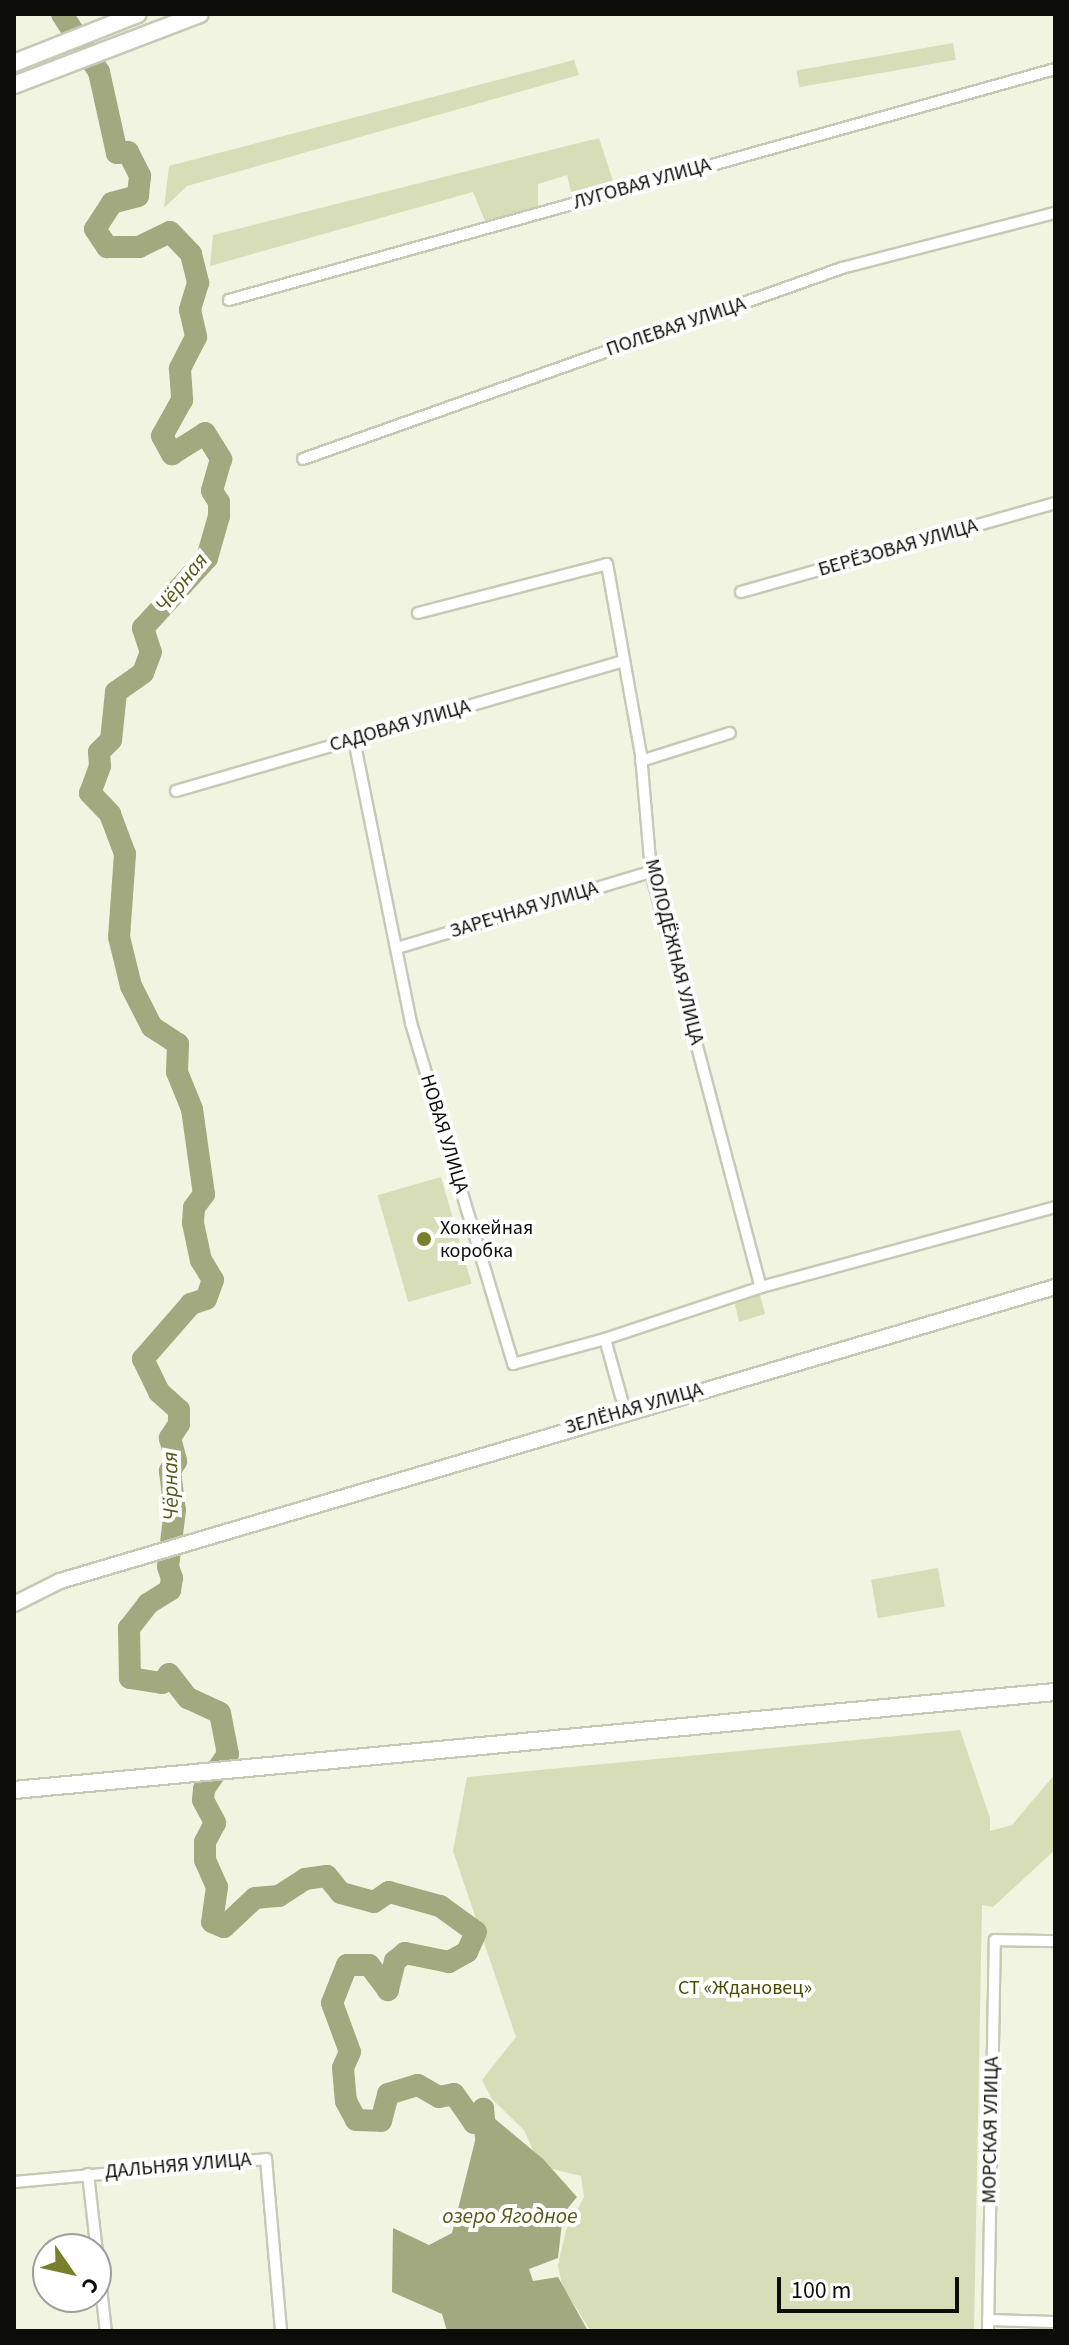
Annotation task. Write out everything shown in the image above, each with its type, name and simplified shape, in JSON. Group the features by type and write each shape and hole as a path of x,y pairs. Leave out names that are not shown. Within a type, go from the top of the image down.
{"main road":[{"path":"14,63 138,14"},
{"path":"14,85 200,14"},
{"path":"14,1790 1055,1692"}],"street":[{"name":"ЛУГОВАЯ УЛИЦА","path":"229,300 1055,69"},
{"name":"ПОЛЕВАЯ УЛИЦА","path":"303,459 842,268 1055,213"},
{"name":"БЕРЁЗОВАЯ УЛИЦА","path":"741,592 1055,503"},
{"name":"МОЛОДЁЖНАЯ УЛИЦА","path":"418,613 607,564 641,761 651,872 761,1287"},
{"name":"САДОВАЯ УЛИЦА","path":"176,791 624,661"},
{"path":"641,761 730,733"},
{"name":"НОВАЯ УЛИЦА","path":"354,740 411,1023 513,1364 605,1339"},
{"name":"ЗАРЕЧНАЯ УЛИЦА","path":"397,948 651,872"},
{"path":"625,1411 605,1339 761,1287 1055,1207"},
{"name":"ЗЕЛЁНАЯ УЛИЦА","path":"14,1604 60,1581 625,1411 1055,1287"},
{"name":"МОРСКАЯ УЛИЦА","path":"988,2326 995,1940 1055,1941"},
{"name":"ДАЛЬНЯЯ УЛИЦА","path":"14,2182 266,2159 281,2331"},
{"path":"88,2174 106,2331"},
{"path":"988,2326 1055,2322"}],"green space":[{"path":"953,43 956,60 799,87 796,71"},
{"path":"574,60 579,75 187,186 164,208 169,166"},
{"path":"599,138 615,187 571,192 567,175 538,184 538,221 490,233 473,192 210,266 213,235"},
{"name":"Хоккейная коробка","path":"441,1177 472,1284 408,1302 378,1195"},
{"path":"760,1295 765,1314 739,1322 735,1304"},
{"path":"938,1568 945,1606 878,1618 871,1580"},
{"name":"СТ «Ждановец»","path":"960,1730 990,1818 990,1831 1012,1825 1055,1774 1055,1850 993,1907 982,1905 974,2331 591,2331 562,2286 558,2265 566,2230 584,2197 581,2176 540,2166 524,2130 492,2099 482,2080 516,2037 453,1851 467,1777"}],"water":[{"name":"озеро Ягодное","path":"483,2109 543,2159 577,2197 563,2214 558,2258 529,2269 533,2281 558,2277 588,2331 447,2331 442,2314 392,2292 393,2228 429,2245 452,2233"}],"waterway":[{"name":"Чёрная","path":"62,14 99,72 117,153 128,152 140,176 138,196 112,203 95,229 107,247 139,247 170,232 191,254 198,283 190,310 196,337 180,369 182,400 162,436 172,454 205,433 221,459 212,491 219,502 219,516 207,558 143,628 151,652 143,673 116,692 111,740 99,752 100,766 90,793 110,814 125,854 119,937 131,986 152,1027 178,1044 177,1072 192,1109 204,1194 194,1208 193,1223 201,1260 213,1280 206,1299 191,1304 143,1359 159,1392 179,1410 179,1424 170,1438 176,1461 170,1471 175,1510 168,1567 172,1578 170,1590 148,1604 129,1628 130,1678 162,1683 169,1674 188,1698 220,1713 228,1754 204,1789 203,1800 215,1823 205,1842 205,1860 217,1887 212,1922 224,1927 255,1898 279,1896 305,1879 327,1876 341,1893 374,1902 389,1892 440,1906 476,1932 467,1952 449,1962 405,1953 395,1961 388,1990 369,1965 347,1965 332,2003 350,2052 343,2068 346,2101 356,2120 381,2121 388,2094 418,2085 439,2097 454,2094 474,2123 483,2109 486,2138"}],"place":[{"name":"Хоккейная коробка","path":"424,1239"}]}
